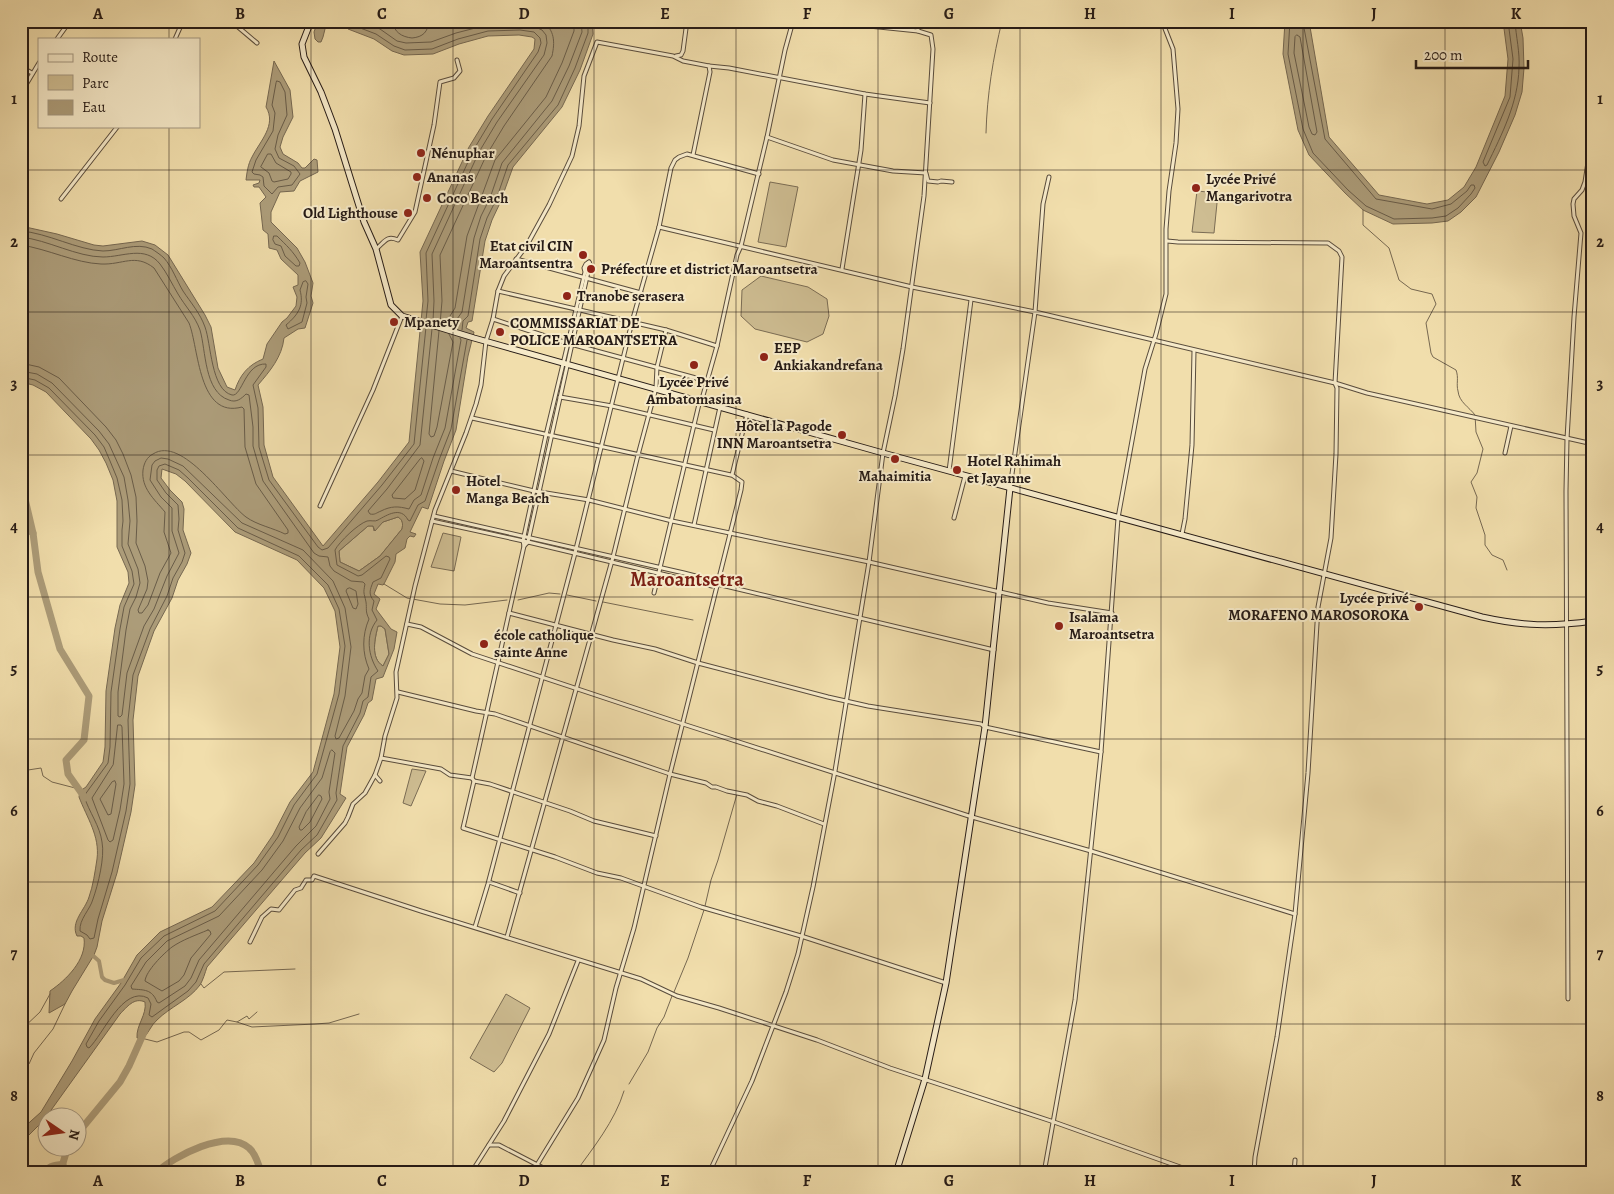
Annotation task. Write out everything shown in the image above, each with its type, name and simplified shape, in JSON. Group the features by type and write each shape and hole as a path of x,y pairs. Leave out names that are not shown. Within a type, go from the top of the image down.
{"main road":[{"path":"311,21 302,44 304,57 326,108 348,169 364,222 376,249 391,305 402,316 883,453 1498,620 1532,626 1566,625 1593,621"},
{"path":"896,1173 925,1079 946,983 985,727 1010,488"}],"street":[{"path":"58,38 70,21"},
{"path":"175,38 183,21"},
{"path":"231,21 256,43"},
{"path":"318,854 345,823 353,804 368,789 381,758 398,692 396,672 412,596 440,496 471,418 480,385 486,341 498,292 504,276 527,246 572,156 579,126 584,76 597,42 679,56 682,53 688,21"},
{"path":"654,593 701,401 717,346 737,255 742,246 793,21"},
{"path":"709,1173 752,1081 794,966 813,887 835,772 860,618 883,453 896,396 924,196 934,48 930,35 918,31 820,21"},
{"path":"917,21 918,31"},
{"path":"1044,1173 1075,1000 1101,752 1118,518 1148,356 1166,294 1168,201 1176,143 1178,108 1173,49 1162,21"},
{"path":"673,56 684,61 709,66 729,68 866,94 930,103"},
{"path":"376,249 388,238 391,237 398,240 415,212 432,132 440,82 454,78 460,72 457,60"},
{"path":"21,93 38,64"},
{"path":"692,155 710,72 709,66"},
{"path":"21,67 32,73"},
{"path":"842,269 861,150 866,94"},
{"path":"61,199 116,128"},
{"path":"1568,999 1567,439 1581,233 1574,216 1573,204 1574,199 1582,190 1585,182 1593,130"},
{"path":"767,137 833,160 893,171 926,173"},
{"path":"476,928 589,500 632,322 659,227 672,164 682,155 692,155 759,174"},
{"path":"926,173 928,180 952,182"},
{"path":"1010,488 1035,312 1042,204 1049,177"},
{"path":"659,227 912,287 1035,312 1593,444"},
{"path":"1167,241 1328,242 1339,250 1342,257 1335,383 1337,388 1336,454 1331,538 1318,608 1308,773 1295,914 1254,1173"},
{"path":"516,259 641,294"},
{"path":"524,546 528,542 540,492 560,397 565,363 568,342 578,310 591,266 588,262 585,264 582,276 578,310 572,344 565,363 546,435 523,541 524,546 462,828 596,873 621,878 688,902 946,983"},
{"path":"498,292 666,330 717,346"},
{"path":"949,471 971,300"},
{"path":"320,506 372,390 402,316"},
{"path":"492,319 572,344 707,381"},
{"path":"507,937 611,562 656,388 657,368 666,330"},
{"path":"1182,534 1192,446 1194,351"},
{"path":"560,397 612,406 714,430"},
{"path":"694,525 720,406"},
{"path":"732,476 747,414"},
{"path":"471,418 705,469 740,479 742,485 670,774 634,928 604,1040 578,1098 532,1173"},
{"path":"1505,453 1511,426"},
{"path":"451,471 534,491 589,500 672,521 869,562 1059,605 1112,612"},
{"path":"954,518 966,476"},
{"path":"434,516 660,568 829,612 994,650"},
{"path":"432,521 712,586 717,584"},
{"path":"509,612 655,649 698,663 846,701 981,724 985,727 1101,752"},
{"path":"407,624 420,627 464,650 683,724 972,816 1295,914"},
{"path":"398,692 471,710 487,712 670,774 744,795 824,824"},
{"path":"381,758 441,769 450,775 490,784 594,821 656,836"},
{"path":"375,775 380,781"},
{"path":"250,942 262,917 271,909 279,910 295,890 300,888 306,880 312,880 314,876 421,912 641,979 678,996 817,1040 1197,1173"},
{"path":"489,882 520,893"},
{"path":"471,1173 504,1121 549,1034 578,961"},
{"path":"488,1145 499,1145 553,1173"},
{"path":"1294,1173 1295,1160"}],"green space":[{"path":"770,182 798,187 786,247 758,242"},
{"path":"1197,191 1218,193 1214,233 1192,232"},
{"path":"761,276 808,287 827,299 829,316 823,334 807,342 755,329 741,316 742,290"},
{"path":"398,517 402,522 402,529 380,556 359,571 340,562 339,551 368,526 373,526 374,531 383,522"},
{"path":"443,533 461,537 454,571 431,567"},
{"path":"378,626 385,629 389,654 383,666 376,658 374,648"},
{"path":"412,769 426,771 411,806 403,803"},
{"path":"506,994 530,1008 502,1063 494,1072 470,1058"}],"water":[{"path":"318,21 327,21 321,42 315,39 314,32"},
{"path":"349,21 400,21 412,27 417,26 418,21 592,21 593,34 580,70 562,107 513,167 485,241 472,321 468,322 466,328 474,332 468,356 456,430 428,509 422,507 410,532 416,534 414,537 410,536 407,539 405,548 396,554 395,562 384,584 378,584 374,594 380,599 376,609 391,629 397,632 394,649 383,677 376,679 372,700 368,703 364,715 347,747 340,794 346,798 321,838 305,853 207,967 196,990 157,1020 143,1038 137,1038 137,1033 145,1002 137,1001 128,1006 120,1014 54,1106 45,1106 95,1019 121,983 137,955 160,932 212,907 254,863 273,835 290,802 313,772 334,694 340,647 335,611 324,588 297,560 235,532 185,481 176,474 162,469 161,478 182,502 184,509 183,530 191,553 172,598 154,631 138,676 133,720 135,785 131,812 117,873 102,921 97,947 65,1004 49,1013 50,991 74,969 79,962 84,946 84,938 77,936 75,926 90,893 95,874 97,843 79,797 80,791 86,787 103,762 106,691 115,628 120,605 129,583 128,572 117,547 117,501 113,480 106,463 91,439 46,392 33,385 21,382 21,226 94,245 103,246 142,241 155,245 168,255 205,315 211,327 218,368 227,387 235,390 245,371 263,359 267,344 296,306 297,297 293,287 298,285 298,275 281,259 277,250 269,248 268,234 263,230 260,203 266,197 259,187 254,187 253,185 259,183 260,180 246,180 251,160 269,127 270,120 266,107 274,61 290,90 293,117 280,147 283,154 298,163 302,168 305,168 314,159 317,160 318,172 300,181 294,191 280,192 271,212 271,222 297,248 305,262 313,283 311,296 313,303 305,328 298,329 284,338 278,358 258,385 263,407 264,445 273,477 323,546 378,482 409,442 423,301 420,252 469,147 534,49 535,39 519,35 488,36 433,54 404,55 392,51 374,39 348,29","holes":["398,517 401,519 402,529 380,556 359,571 340,562 339,551 368,526 373,526 375,531 383,522","378,626 385,629 389,654 383,666 376,658 374,648"]},
{"path":"1285,21 1309,21 1329,137 1379,195 1427,204 1448,200 1464,187 1476,167 1505,96 1508,59 1503,21 1520,21 1523,38 1524,68 1522,92 1515,115 1476,197 1461,212 1448,221 1393,224 1363,210 1309,155 1298,130 1283,54"},
{"path":"38,1115 38,1126 21,1143 21,1130"}],"waterway":[{"path":"986,133 991,77 1002,21"},
{"path":"1363,210 1363,225 1389,248 1399,280 1411,289 1432,294 1436,304 1426,323 1431,353 1433,357 1456,370 1459,395 1475,415 1476,432 1483,449 1477,473 1471,482 1477,497 1476,508 1485,535 1485,545 1492,555 1503,560 1507,570"},
{"path":"21,482 33,533"},
{"path":"21,525 33,533 38,572 60,649 89,696 84,740 66,760 68,774 85,798"},
{"path":"384,584 407,598 440,604 465,605 507,600"},
{"path":"518,600 549,593 560,594"},
{"path":"567,595 596,601"},
{"path":"603,602 693,620"},
{"path":"21,774 28,770 41,768 43,776 52,782 79,789"},
{"path":"705,906 737,794"},
{"path":"674,992 704,910"},
{"path":"90,953 99,961 102,977 105,980 114,983 124,980"},
{"path":"201,984 204,988 224,972 295,969"},
{"path":"21,1030 40,1012 50,994"},
{"path":"629,1084 648,1052 672,996"},
{"path":"21,1065 26,1066 29,1064 34,1053 53,1029 65,1004"},
{"path":"141,1038 157,1042 189,1032 201,1040 219,1030 227,1020 237,1022 247,1016 249,1019 257,1012"},
{"path":"237,1022 252,1027 315,1024 329,1023 359,1014"},
{"path":"88,1121 120,1082 145,1030"},
{"path":"575,1173 609,1124 624,1091"},
{"path":"156,1173 188,1152 215,1143 228,1141 239,1143 249,1148 255,1156 261,1173"},
{"path":"64,1173 63,1163 65,1156"},
{"path":"40,1173 50,1165 63,1163"}],"place":[{"name":"Nénuphar","path":"421,153"},
{"name":"Ananas","path":"417,177"},
{"name":"Lycée Privé Mangarivotra","path":"1196,188"},
{"name":"Coco Beach","path":"427,198"},
{"name":"Old Lighthouse","path":"408,213"},
{"name":"Etat civil CIN Maroantsentra","path":"583,255"},
{"name":"Préfecture et district Maroantsetra","path":"591,269"},
{"name":"Tranobe serasera","path":"567,296"},
{"name":"Mpanety","path":"394,322"},
{"name":"COMMISSARIAT DE POLICE MAROANTSETRA","path":"500,332"},
{"name":"EEP Ankiakandrefana","path":"764,357"},
{"name":"Lycée Privé Ambatomasina","path":"694,365"},
{"name":"Hôtel la Pagode INN Maroantsetra","path":"842,435"},
{"name":"Mahaimitia","path":"895,459"},
{"name":"Hotel Rahimah et Jayanne","path":"957,470"},
{"name":"Hotel Manga Beach","path":"456,490"},
{"name":"Lycée privé MORAFENO MAROSOROKA","path":"1419,607"},
{"name":"Isalama Maroantsetra","path":"1059,626"},
{"name":"école catholique sainte Anne","path":"484,644"}],"district":[{"name":"Maroantsetra","path":"687,579"}]}
